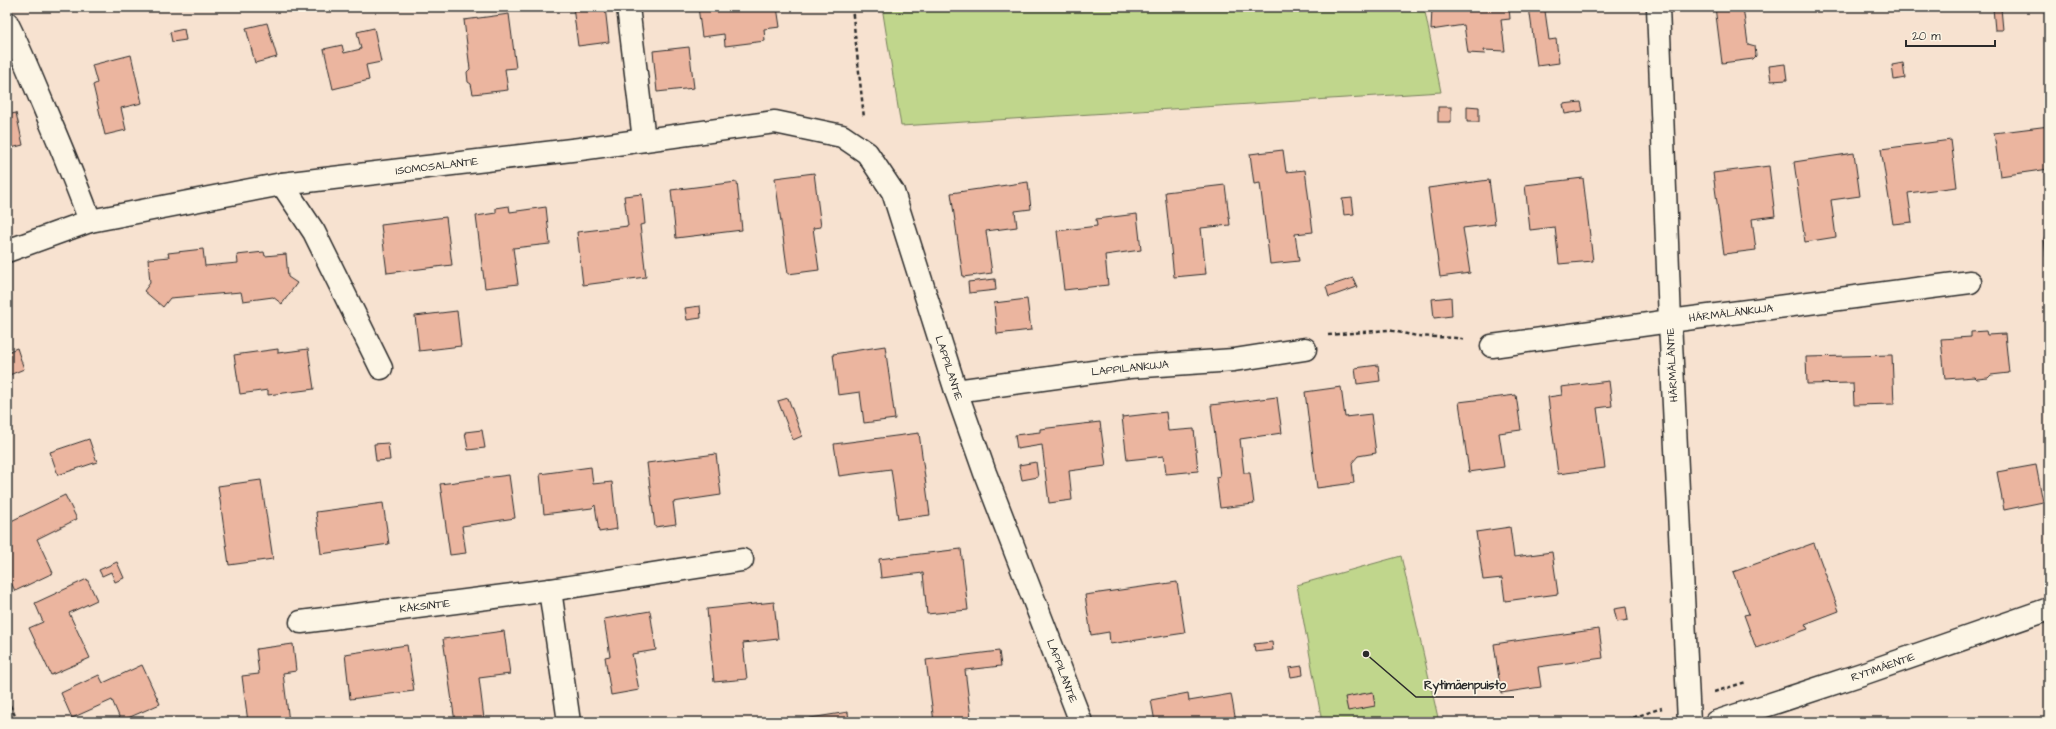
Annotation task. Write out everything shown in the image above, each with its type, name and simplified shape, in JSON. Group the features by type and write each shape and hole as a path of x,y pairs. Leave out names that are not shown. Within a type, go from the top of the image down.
{"street":[{"path":"628,7 644,140"},
{"name":"HÄRMÄLÄNTIE","path":"1658,7 1670,320 1689,722"},
{"path":"7,23 24,57 71,170 90,221"},
{"name":"ISOMOSALANTIE","path":"7,251 90,221 282,184 580,149 775,122 842,136 867,153"},
{"name":"LAPPILANTIE","path":"867,153 893,192 956,391 985,473 1081,722"},
{"path":"282,184 314,232 381,368"},
{"name":"HÄRMÄLÄNKUJA","path":"1492,346 1670,320 1970,282"},
{"name":"LAPPILANKUJA","path":"956,391 1130,367 1234,360 1305,349"},
{"name":"KÅKSINTIE","path":"301,622 550,590 742,560"},
{"path":"550,590 569,722"},
{"name":"RYTIMÄENTIE","path":"1716,722 1862,674 2049,609"}],"path":[{"path":"852,7 867,153"},
{"path":"1305,349 1306,339 1336,334 1388,330 1417,336 1456,338 1492,346"},
{"path":"7,699 18,722"}],"green space":[{"path":"882,7 1424,7 1441,92 901,126"},
{"path":"1401,556 1439,722 1322,722 1297,585"}],"building":[{"path":"573,7 605,7 609,42 578,46"},
{"path":"698,7 777,7 780,27 764,29 765,41 725,46 724,34 702,37"},
{"path":"1428,7 1509,7 1510,19 1501,20 1505,51 1484,50 1485,54 1468,53 1464,25 1431,30 1432,8 1428,9"},
{"path":"1529,7 1577,7 1545,11 1549,40 1556,39 1559,63 1537,66"},
{"path":"1715,7 1743,7 1748,44 1755,46 1756,56 1753,59 1722,63"},
{"path":"1993,8 2001,8 2003,30 1995,30"},
{"path":"509,14 516,68 505,69 508,90 473,94 471,84 468,82 467,72 470,69 464,20"},
{"path":"267,23 277,57 255,63 246,28"},
{"path":"374,28 381,62 366,65 369,80 333,89 324,49 342,45 344,53 361,49 357,32"},
{"path":"184,29 186,40 172,42 170,32"},
{"path":"689,47 694,88 657,92 653,51"},
{"path":"131,55 142,103 121,108 126,130 105,135 93,85 97,83 92,65"},
{"path":"1903,63 1905,78 1894,80 1892,65"},
{"path":"1785,64 1787,80 1771,81 1769,66"},
{"path":"1581,102 1583,111 1565,114 1563,104"},
{"path":"1467,106 1479,107 1479,122 1467,122"},
{"path":"1438,107 1451,107 1451,122 1438,122"},
{"path":"16,113 23,145 7,149 7,115"},
{"path":"2049,126 2049,169 2000,176 1994,133"},
{"path":"1951,140 1957,187 1908,193 1912,222 1893,224 1881,149"},
{"path":"1283,150 1286,172 1305,170 1313,232 1295,234 1299,261 1270,264 1260,183 1254,184 1250,154"},
{"path":"1854,153 1860,196 1831,200 1836,237 1805,242 1794,162"},
{"path":"1769,166 1775,216 1752,219 1756,250 1724,254 1713,173"},
{"path":"814,173 821,227 813,228 819,270 788,274 775,178"},
{"path":"1583,178 1593,261 1559,264 1555,227 1530,230 1525,185"},
{"path":"1489,180 1495,224 1463,228 1470,273 1440,277 1428,188"},
{"path":"737,182 742,230 676,238 671,190"},
{"path":"1028,182 1031,209 1015,211 1017,227 986,231 992,273 963,277 951,193"},
{"path":"1225,185 1230,225 1201,228 1206,274 1174,277 1165,192"},
{"path":"642,194 645,224 640,225 646,277 583,285 577,232 628,226 624,196"},
{"path":"1352,198 1354,214 1344,215 1342,199"},
{"path":"509,206 510,212 546,207 550,244 513,248 518,284 485,288 476,216 496,213 496,208"},
{"path":"1137,214 1141,250 1105,255 1108,285 1064,290 1057,231 1097,226 1096,219"},
{"path":"446,217 452,265 387,273 381,225"},
{"path":"2049,237 2049,257 2046,257 2044,238"},
{"path":"203,249 205,266 238,263 237,255 264,252 265,256 286,254 288,277 297,283 282,304 273,297 243,301 241,292 170,298 163,307 144,291 150,283 148,259 169,257 168,253"},
{"path":"1353,278 1357,287 1329,297 1326,287"},
{"path":"995,279 996,290 969,293 968,282"},
{"path":"1451,297 1452,316 1434,318 1432,299"},
{"path":"1027,299 1031,330 997,334 994,303"},
{"path":"700,306 701,318 687,320 685,308"},
{"path":"457,311 461,346 419,351 415,316"},
{"path":"1986,331 1987,335 2005,334 2009,373 1991,375 1988,378 1977,379 1975,377 1945,379 1941,339 1971,337 1971,332"},
{"path":"885,346 895,419 864,423 860,392 838,395 833,354"},
{"path":"17,348 24,369 7,376 7,352"},
{"path":"278,349 278,353 308,349 314,389 268,395 268,390 240,394 234,355"},
{"path":"1892,355 1894,404 1854,405 1853,383 1807,384 1806,357"},
{"path":"1378,365 1380,381 1357,384 1355,368"},
{"path":"1609,381 1612,406 1597,408 1605,468 1558,474 1548,397 1562,395 1561,387"},
{"path":"1341,387 1345,417 1371,414 1376,453 1358,456 1352,463 1354,483 1317,488 1305,392"},
{"path":"1516,395 1521,430 1499,433 1504,467 1469,472 1459,402"},
{"path":"1277,397 1282,433 1240,439 1244,473 1250,473 1254,504 1220,508 1216,477 1220,476 1211,405"},
{"path":"788,398 802,436 793,440 778,401"},
{"path":"1166,412 1168,431 1194,429 1198,471 1166,474 1164,456 1127,460 1122,417"},
{"path":"1100,422 1106,466 1069,471 1072,500 1049,503 1042,445 1017,449 1015,435 1040,432 1040,429"},
{"path":"482,430 485,448 468,450 465,432"},
{"path":"919,433 930,515 898,519 891,469 839,476 834,444"},
{"path":"89,439 97,462 58,475 50,452"},
{"path":"388,443 390,460 376,461 374,444"},
{"path":"716,454 721,495 673,502 676,524 655,527 647,463"},
{"path":"1036,462 1038,477 1022,480 1019,465"},
{"path":"2036,465 2043,502 2004,510 1997,472"},
{"path":"591,467 593,484 612,482 617,529 599,532 595,505 592,508 544,514 540,474"},
{"path":"509,475 515,518 462,526 466,553 450,555 440,484"},
{"path":"261,480 273,559 229,565 218,486"},
{"path":"65,495 77,519 37,539 53,573 15,591 7,574 7,523"},
{"path":"383,503 389,544 321,554 316,512"},
{"path":"1510,527 1514,557 1552,552 1558,594 1505,601 1502,578 1483,580 1476,532"},
{"path":"1814,543 1839,611 1805,624 1808,629 1756,648 1744,615 1749,614 1733,572"},
{"path":"961,549 968,610 927,614 923,573 881,578 879,559"},
{"path":"117,562 124,578 115,582 111,572 102,576 99,570"},
{"path":"87,579 97,600 69,613 90,658 51,675 29,628 43,622 35,603"},
{"path":"1177,582 1185,633 1110,644 1109,632 1091,635 1085,595"},
{"path":"774,602 778,639 743,643 747,679 714,682 707,609"},
{"path":"1626,607 1628,620 1617,622 1614,609"},
{"path":"650,611 656,650 632,654 639,690 611,695 605,657 610,656 604,619"},
{"path":"1599,629 1603,658 1538,667 1541,687 1501,693 1494,644"},
{"path":"504,631 510,674 479,678 484,719 455,722 443,639"},
{"path":"1272,642 1273,650 1255,652 1254,644"},
{"path":"293,644 296,671 283,673 289,722 248,722 242,676 259,674 256,649"},
{"path":"407,645 414,691 350,699 345,654"},
{"path":"999,651 1001,666 965,670 971,718 934,722 926,660"},
{"path":"142,665 160,704 121,721 112,700 72,718 61,693 99,675 103,683"},
{"path":"1302,666 1303,675 1291,677 1289,668"},
{"path":"1373,692 1375,706 1348,711 1345,697"},
{"path":"1188,693 1189,701 1231,694 1236,722 1155,722 1151,700"},
{"path":"848,712 849,722 798,722 798,720"}],"place":[{"name":"Rytimäenpuisto","path":"1366,654"}]}
